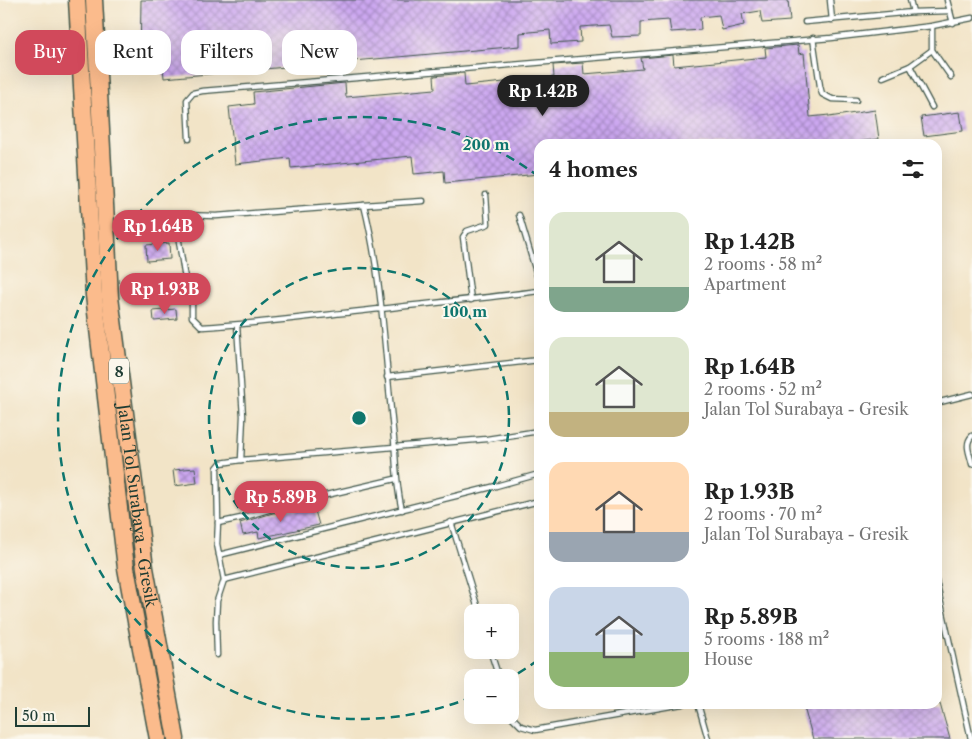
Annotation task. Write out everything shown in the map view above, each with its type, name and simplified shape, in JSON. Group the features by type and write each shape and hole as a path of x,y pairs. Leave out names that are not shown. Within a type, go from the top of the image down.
{"highway":[{"name":"Jalan Tol Surabaya - Gresik","path":"77,0 94,295 126,568 158,739"},
{"name":"Jalan Tol Surabaya - Gresik","path":"94,0 110,297 145,568 176,739"}],"lane":[{"path":"830,0 832,20"},
{"path":"910,0 912,12"},
{"path":"947,0 953,23"},
{"path":"805,22 912,12 950,11"},
{"path":"189,139 187,100 193,93 202,91 814,38 932,26 972,18"},
{"path":"932,26 932,50 951,77"},
{"path":"814,38 822,94 832,99 856,100"},
{"path":"883,77 910,66 932,50"},
{"path":"910,66 932,107"},
{"path":"471,300 463,237 467,231 488,224 486,195"},
{"path":"424,201 216,216 180,215 177,217 177,229 184,273 192,304 192,317 202,327 237,326 534,292"},
{"path":"364,205 374,255 381,308 394,447 395,479 402,510"},
{"path":"519,215 534,265"},
{"path":"237,326 243,416 240,460"},
{"path":"387,377 534,361"},
{"path":"942,402 972,394"},
{"path":"217,655 217,601 224,580 217,544 217,468 221,463 487,439 534,432"},
{"path":"972,436 968,439 968,445 972,464"},
{"path":"219,556 534,475"},
{"path":"218,523 276,507 395,479"},
{"path":"224,580 534,502"},
{"path":"451,522 477,604"},
{"path":"942,608 971,739"},
{"path":"519,724 535,730 654,709"},
{"path":"699,709 708,739"}],"building":[{"path":"141,0 788,0 790,21 762,23 760,11 742,14 744,25 722,30 719,15 700,17 701,30 671,32 669,20 641,22 641,36 612,37 609,25 580,27 581,42 551,44 550,30 520,33 520,46 357,61 357,30 282,30 282,67 272,68 272,30 181,30 181,75 197,75 164,78 164,75 171,75 171,30 141,30"},
{"path":"798,45 799,54 804,53 810,117 829,115 829,117 875,110 879,139 534,139 534,174 445,183 444,171 414,174 412,156 291,168 290,158 235,164 229,107 254,104 253,92 345,83 346,97 435,89 434,76 464,73 465,86 554,77 553,65 583,63 584,74 643,69 641,58 673,55 674,66 766,57 765,48"},
{"path":"960,112 963,131 924,136 921,117"},
{"path":"169,243 170,259 147,261 146,245"},
{"path":"176,309 177,319 154,321 153,311"},
{"path":"195,468 197,483 175,486 173,470"},
{"path":"314,507 319,525 259,538 258,532 243,535 240,523 273,513"},
{"path":"804,709 941,709 950,739 813,739"}]}
